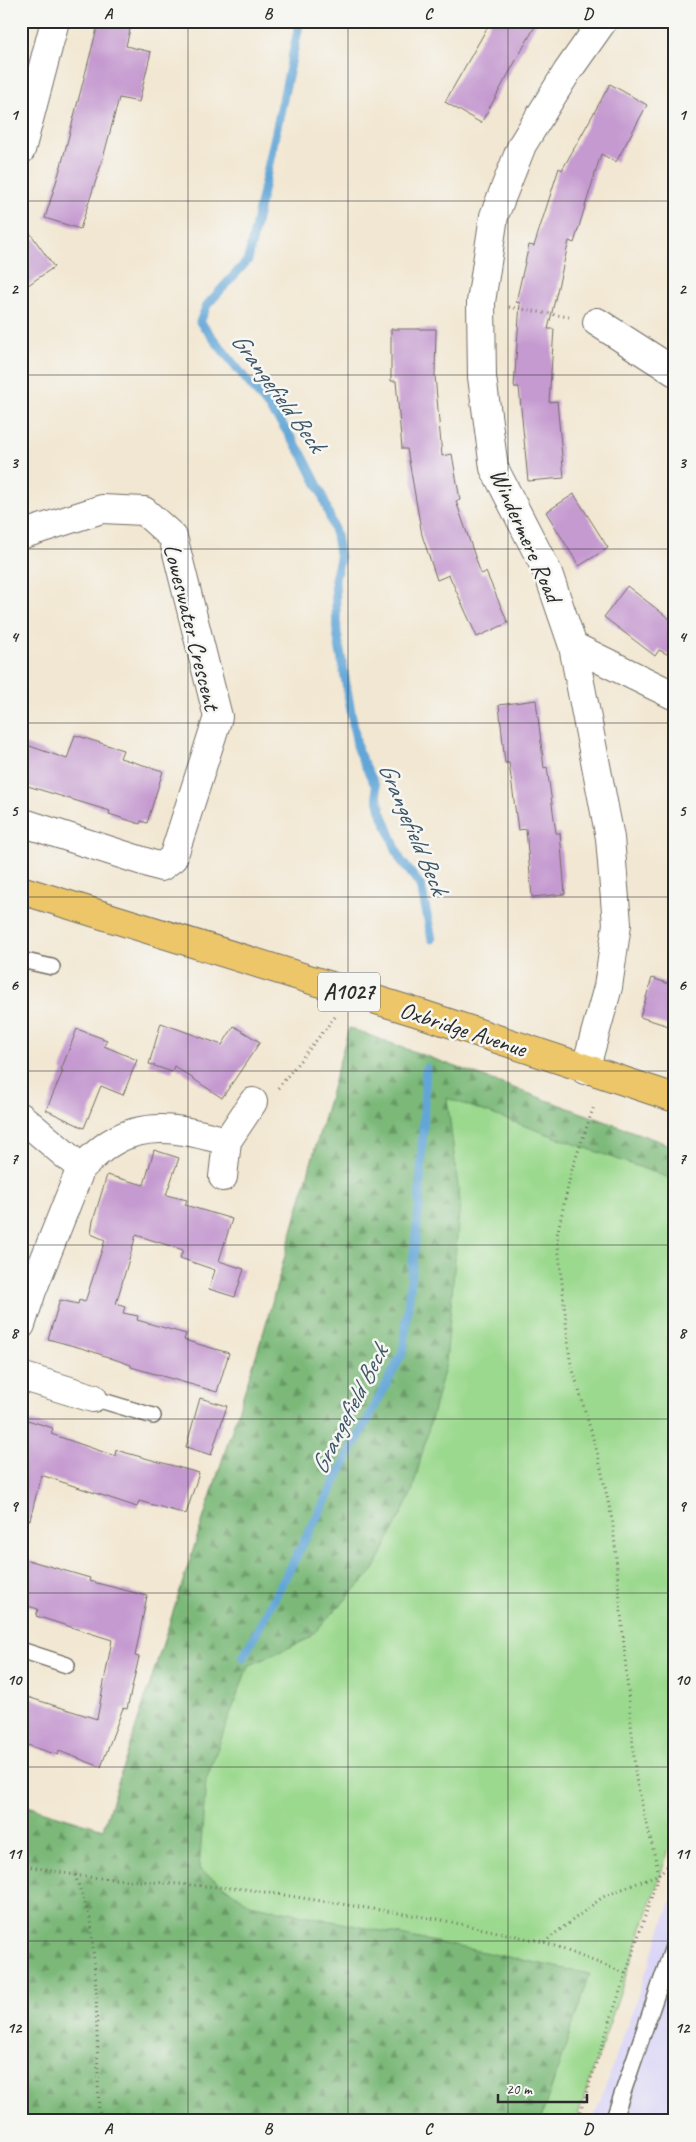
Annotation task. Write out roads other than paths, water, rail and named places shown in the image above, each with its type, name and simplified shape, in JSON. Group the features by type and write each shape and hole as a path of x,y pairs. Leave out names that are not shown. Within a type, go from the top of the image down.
{"main road":[{"name":"Oxbridge Avenue","path":"21,890 349,992 584,1070 675,1098"}],"street":[{"path":"21,150 55,21"},
{"name":"Windermere Road","path":"584,1070 608,987 617,924 610,838 572,646 548,573 494,468 482,377 480,302 494,216 522,145 567,72 603,21"},
{"path":"597,322 675,372"},
{"name":"Loweswater Crescent","path":"21,535 102,509 144,511 173,538 218,716 173,858 161,867 21,822"},
{"path":"572,646 675,696"},
{"path":"223,1177 227,1142 253,1102"},
{"path":"21,1117 80,1168"},
{"path":"21,1325 80,1168 114,1141 144,1129 182,1129 227,1142"},
{"path":"21,1376 93,1398"}],"lane":[{"path":"21,960 52,967"},
{"path":"93,1398 153,1416"},
{"path":"21,1650 67,1665"},
{"path":"613,2121 675,1941"}],"waterway":[{"name":"Grangefield Beck","path":"300,21 248,260 207,305 200,322 282,424 303,456 322,494 336,535 340,559 335,579 337,633 358,751 375,785 381,811 400,859 421,886 432,939"},
{"name":"Grangefield Beck","path":"243,1658 403,1352 419,1208 426,1068"}]}
